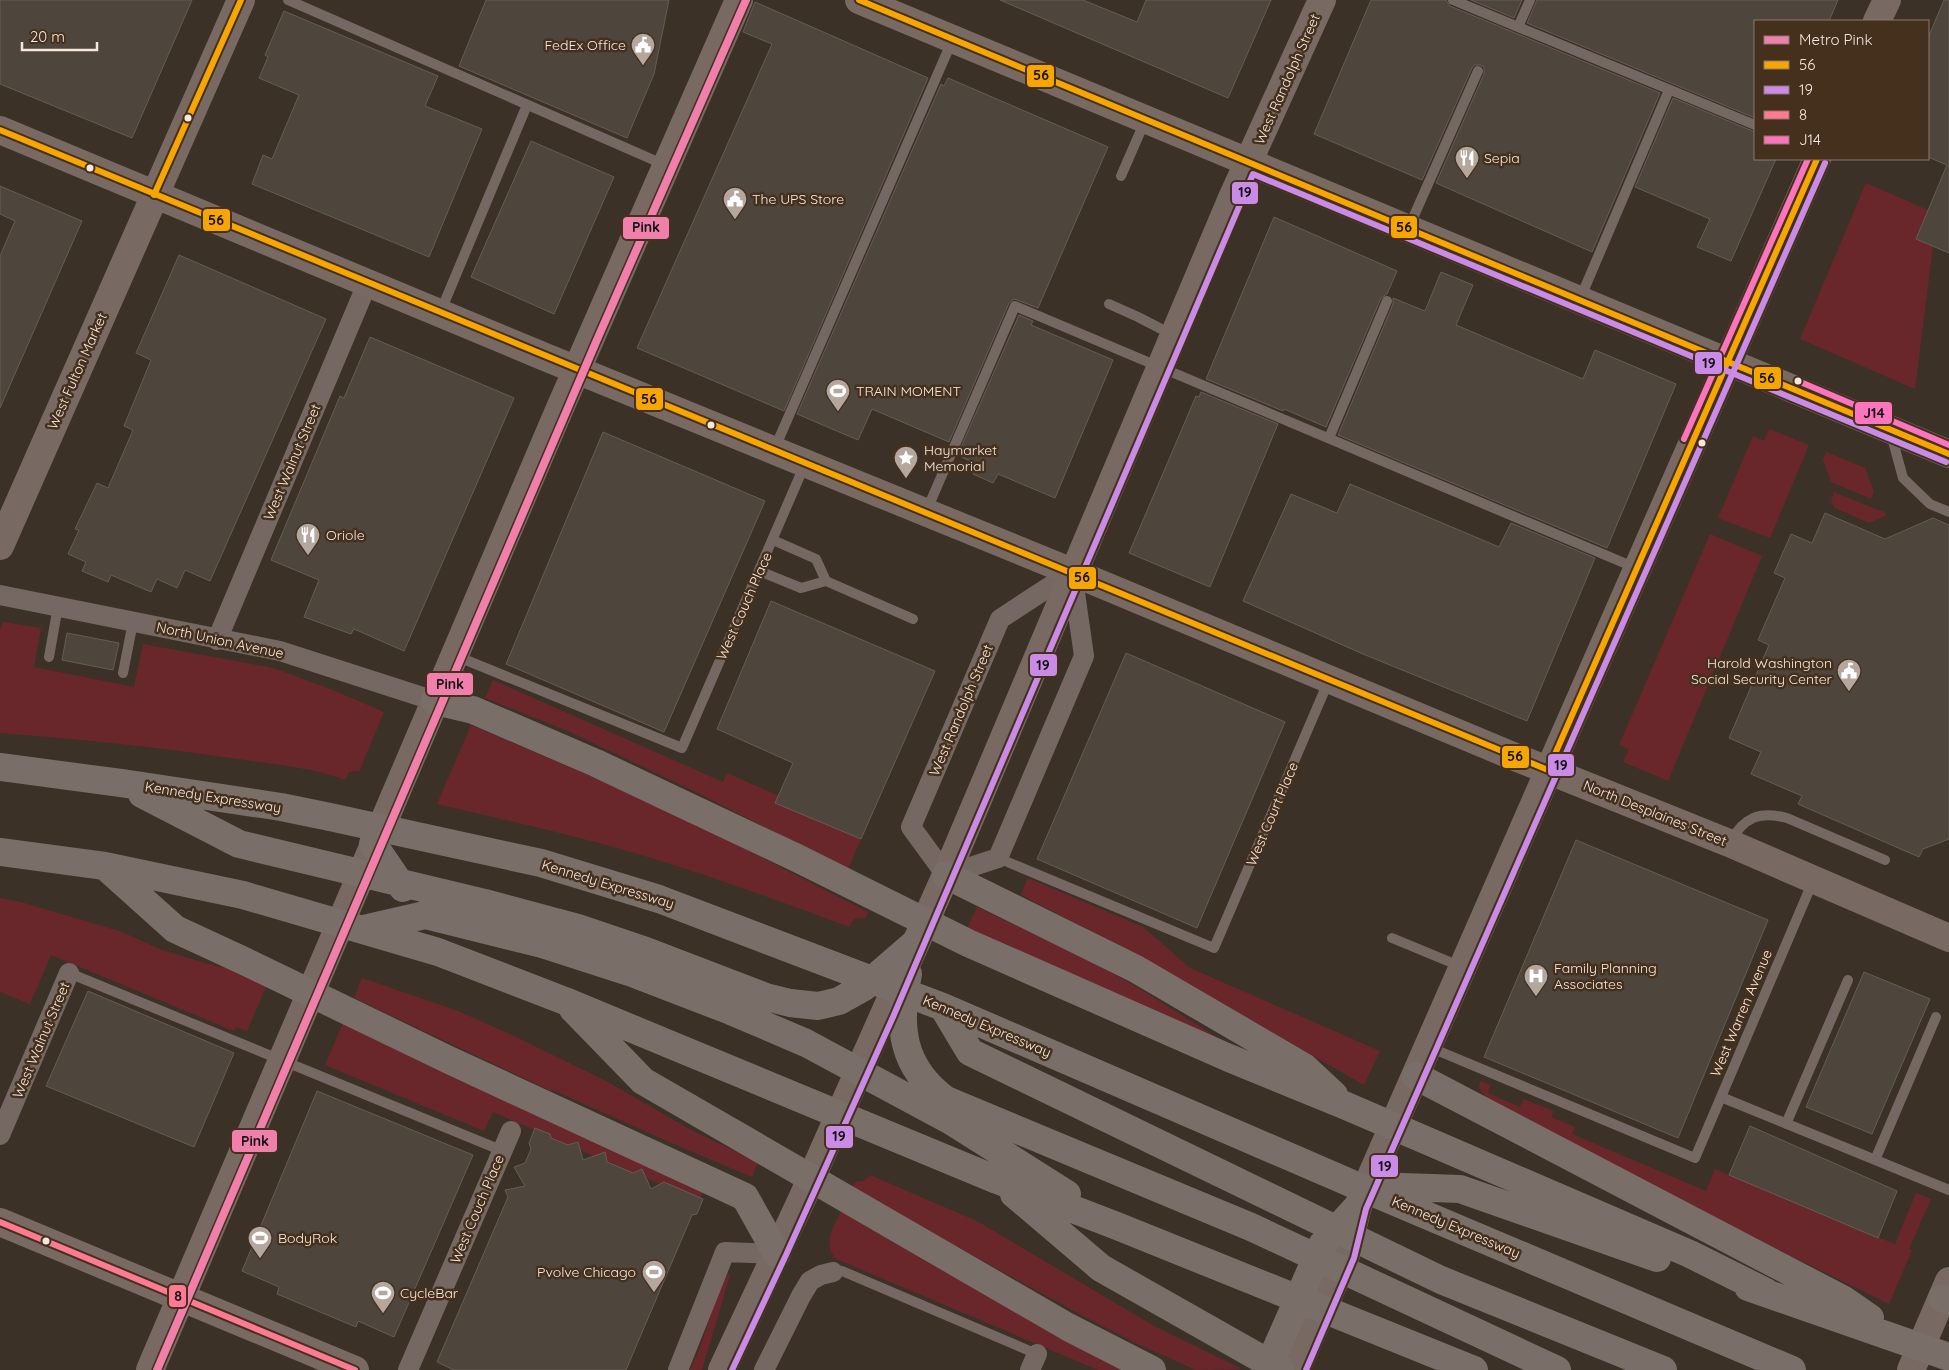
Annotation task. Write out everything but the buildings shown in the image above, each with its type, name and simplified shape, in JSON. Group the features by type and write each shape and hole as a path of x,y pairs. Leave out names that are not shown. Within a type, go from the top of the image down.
{"highway":[{"path":"435,701 473,710 596,763 797,858 968,943 1220,1054 1344,1105 1690,1254 1766,1292"},
{"name":"Kennedy Expressway","path":"0,767 281,807 541,863 659,899 942,1007 1357,1195 1792,1370"},
{"path":"121,783 239,844 485,902 578,928 730,1011 806,1043 878,1080 952,1121 1116,1226"},
{"path":"373,844 396,879 425,915"},
{"path":"0,852 105,866 243,895 429,949 565,1001 997,1180 1474,1370"},
{"path":"105,866 175,929 449,1060 745,1197 777,1254"},
{"path":"946,875 1153,979 1304,1067 1344,1105"},
{"path":"334,936 425,915 542,944 639,962 790,1003 818,1006 840,1001 864,987 915,943"},
{"path":"915,943 905,988 902,1018 906,1046 920,1076 932,1090 946,1100 1260,1231 1557,1370"},
{"path":"565,1001 643,1081 1068,1327 1152,1370"},
{"path":"942,1007 970,1052 1441,1280 1660,1369"},
{"path":"1412,1083 1844,1300 1905,1341"},
{"path":"997,1180 1102,1268 1281,1370"},
{"path":"1266,1370 1322,1245 1357,1195 1460,1189 1676,1264 1766,1292 1949,1357"},
{"path":"1392,1336 1427,1370"}],"main road":[{"name":"West Fulton Market","path":"0,546 241,0"},
{"path":"150,1370 373,844 739,0"},
{"path":"859,0 1949,454"},
{"name":"West Randolph Street","path":"722,1370 802,1199 946,875 1072,572 1162,368 1232,198 1322,0"},
{"path":"1877,20 1887,0"},
{"name":"North Desplaines Street","path":"0,130 439,314 1730,843 1949,938"},
{"path":"1296,1370 1346,1255 1357,1195 1428,1047 1817,160"},
{"path":"0,1222 181,1297 340,1367"},
{"path":"1911,1370 1943,1300"}],"street":[{"name":"West Walnut Street","path":"216,640 367,284"},
{"path":"946,875 998,858 1084,656 1072,572"},
{"name":"West Randolph Street","path":"946,875 911,827 1000,619 1072,572"},
{"name":"North Union Avenue","path":"0,595 216,640 280,651 435,701"},
{"name":"West Walnut Street","path":"0,1135 69,973"},
{"name":"West Couch Place","path":"408,1370 511,1131"},
{"path":"678,1370 725,1252 777,1254"},
{"path":"764,1370 810,1281 821,1275 833,1272"}],"lane":[{"path":"288,0 666,166"},
{"path":"1453,0 1754,125"},
{"path":"1518,27 1530,0"},
{"path":"774,451 953,40"},
{"path":"1409,228 1478,71"},
{"path":"1579,300 1669,90"},
{"path":"439,314 527,105"},
{"path":"1121,176 1145,120"},
{"path":"1329,438 1387,301"},
{"path":"1108,304 1138,316 1174,336"},
{"path":"926,512 1015,306 1637,568"},
{"path":"1890,428 1903,478 1930,504 1949,512"},
{"name":"West Couch Place","path":"455,655 682,748 805,464"},
{"path":"773,540 816,559 826,581"},
{"path":"759,571 801,588 826,581 913,619"},
{"path":"48,657 58,606"},
{"path":"123,673 133,622"},
{"name":"West Court Place","path":"998,858 1214,948 1329,679"},
{"path":"1730,843 1738,829 1745,822 1752,818 1773,814 1787,818 1886,860"},
{"name":"West Warren Avenue","path":"1428,1047 1696,1158 1813,880"},
{"path":"1392,938 1463,967"},
{"path":"69,973 286,1048 502,1151"},
{"path":"1786,1124 1848,980"},
{"path":"1875,1160 1936,1017"},
{"path":"1721,1097 1949,1190"},
{"path":"833,1272 842,1271 1033,1362"}],"shaded area":[{"path":"1866,183 1928,210 1916,238 1933,246 1915,389 1800,339"},
{"path":"1769,429 1809,445 1770,538 1718,518 1753,436 1764,441"},
{"path":"1826,452 1865,468 1874,491 1871,499 1831,482 1823,460"},
{"path":"1834,492 1886,513 1885,516 1869,523 1835,508 1831,501"},
{"path":"1710,534 1762,556 1668,781 1623,762 1629,749 1619,745"},
{"path":"3,622 41,628 34,667 134,687 143,644 273,668 333,690 384,712 359,772 349,772 345,780 283,765 123,744 0,733 0,630"},
{"path":"493,680 723,782 727,773 779,796 776,803 861,839 850,865 847,869 698,793 570,732 485,698"},
{"path":"471,725 588,775 702,827 868,912 865,919 855,919 850,927 668,863 565,834 437,804"},
{"path":"1028,878 1143,927 1190,968 1380,1051 1364,1085 1140,957 1021,895"},
{"path":"0,898 21,902 122,932 162,950 219,967 231,965 268,982 247,1031 236,1027 234,1031 51,955 30,1004 0,992"},
{"path":"977,907 1092,962 1142,990 1218,1038 1166,1018 967,928"},
{"path":"362,978 458,1011 606,1081 693,1131 758,1162 752,1177 553,1090 551,1091 354,998"},
{"path":"344,1021 705,1189 699,1200 698,1197 688,1193 684,1194 646,1178 644,1173 638,1171 633,1173 580,1150 579,1146 568,1145 551,1138 550,1134 540,1130 537,1131 493,1112 484,1131 325,1065"},
{"path":"1480,1081 1491,1085 1488,1093 1520,1107 1523,1099 1554,1111 1551,1117 1575,1127 1572,1134 1706,1191 1715,1169 1895,1244 1916,1193 1931,1199 1909,1249 1912,1250 1889,1304 1752,1237 1488,1099 1479,1088"},
{"path":"870,1175 977,1221 1154,1326 1242,1369 1196,1370 1140,1345 1087,1318 852,1189 855,1182 864,1181"},
{"path":"843,1207 1126,1370 1098,1370 836,1259 830,1246 830,1239 833,1227"},
{"path":"724,1273 730,1275 702,1370 690,1370 700,1348"}],"metro line":[{"name":"Pink","path":"157,1370 596,342 746,0"}],"transit line":[{"name":"56","path":"154,195 241,0"},
{"name":"56","path":"859,0 1949,454"},
{"name":"56","path":"0,130 1548,770 1817,160"},
{"name":"J14","path":"1684,439 1808,160"},
{"name":"19","path":"1306,1370 1354,1258 1366,1209 1825,163"},
{"name":"19","path":"732,1370 893,1017 1253,174 1946,462"},
{"name":"J14","path":"1798,381 1949,445"},
{"name":"8","path":"0,1222 355,1370"}],"place":[{"name":"FedEx Office","path":"643,66"},
{"name":"Sepia","path":"1467,179"},
{"name":"The UPS Store","path":"735,220"},
{"name":"TRAIN MOMENT","path":"838,412"},
{"name":"Haymarket Memorial","path":"906,479"},
{"name":"Oriole","path":"308,556"},
{"name":"Harold Washington Social Security Center","path":"1849,692"},
{"name":"Family Planning Associates","path":"1536,997"},
{"name":"BodyRok","path":"260,1259"},
{"name":"Pvolve Chicago","path":"654,1293"},
{"name":"CycleBar","path":"383,1314"}]}
